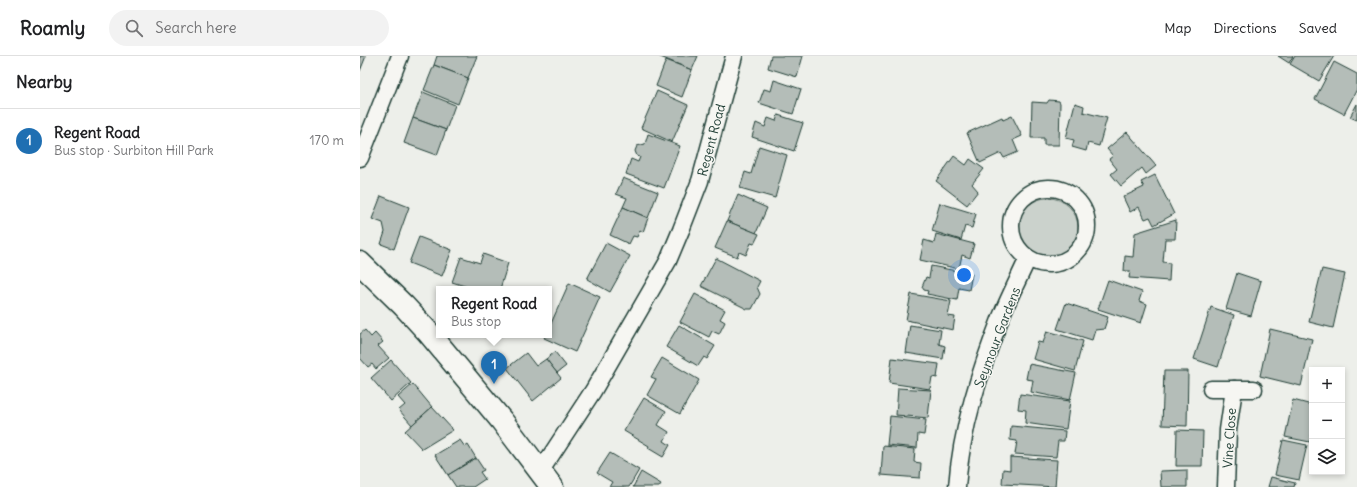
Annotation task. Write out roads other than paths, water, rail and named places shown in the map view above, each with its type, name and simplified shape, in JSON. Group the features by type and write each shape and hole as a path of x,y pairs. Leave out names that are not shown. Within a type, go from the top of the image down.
{"street":[{"path":"360,158 400,56"},
{"name":"Regent Road","path":"546,479 593,391 668,261 700,181 734,56"},
{"path":"1042,188 1064,190 1080,203 1086,213 1088,223 1087,234 1083,244 1069,260 1059,264 1048,265 1038,263 1028,258 1020,251 1014,241 1011,230 1011,219 1015,208 1022,199 1031,192 1042,188"},
{"name":"Seymour Gardens","path":"957,487 958,469 968,420 982,367 1002,315 1028,258"},
{"path":"360,264 404,306 428,332 502,421 546,479"},
{"name":"Vine Close","path":"1211,388 1254,389"},
{"name":"Vine Close","path":"1226,487 1228,430 1234,389"}],"place":[{"name":"Regent Road","path":"494,384"}]}
